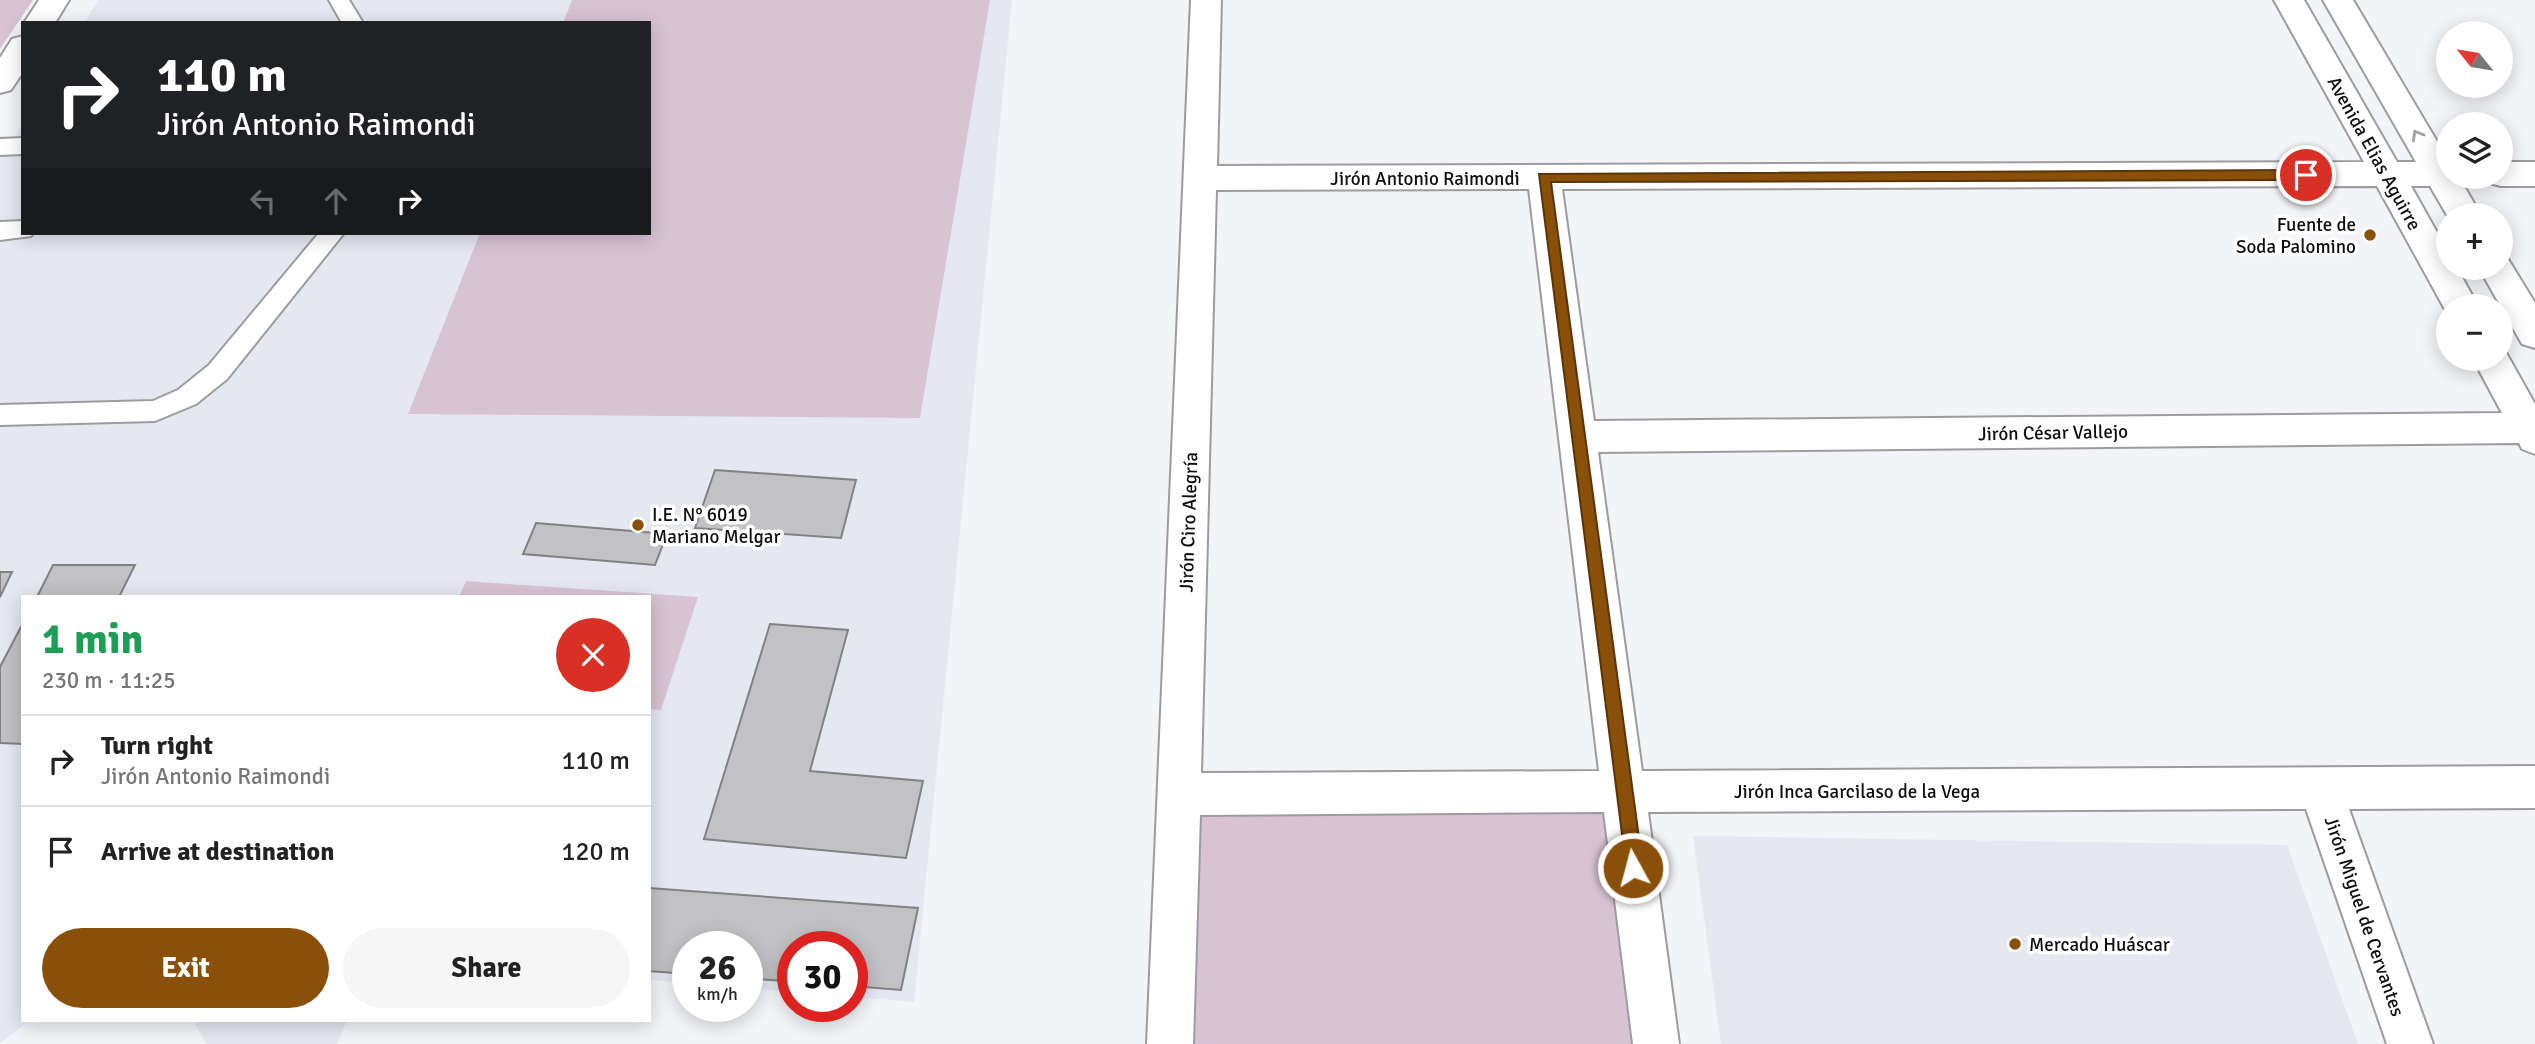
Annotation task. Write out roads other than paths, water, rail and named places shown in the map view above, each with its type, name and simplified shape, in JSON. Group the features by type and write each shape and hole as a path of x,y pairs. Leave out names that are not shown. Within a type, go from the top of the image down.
{"street":[{"path":"40,21 54,0"},
{"name":"Jirón Ciro Alegría","path":"1170,1044 1206,0"},
{"name":"Avenida Elias Aguirre","path":"2289,0 2454,294"},
{"path":"2338,0 2436,161"},
{"path":"0,82 21,50"},
{"name":"Jirón Antonio Raimondi","path":"1200,178 2436,174"},
{"path":"2513,174 2535,174"},
{"path":"1544,177 1656,1044"},
{"path":"2503,280 2535,334"},
{"path":"2498,371 2532,433"},
{"name":"Jirón César Vallejo","path":"1578,437 2532,433"},
{"name":"Jirón Inca Garcilaso de la Vega","path":"1179,794 2535,787"},
{"name":"Jirón Miguel de Cervantes","path":"2320,788 2410,1044"}],"lane":[{"path":"339,0 352,21"},
{"path":"0,147 21,146"},
{"path":"0,231 21,230"},
{"path":"0,415 155,411 187,397 218,372 330,235"}],"place":[{"name":"Fuente de Soda Palomino","path":"2370,235"},
{"name":"I.E. N° 6019 Mariano Melgar","path":"638,525"},
{"name":"Mercado Huáscar","path":"2015,944"}]}
